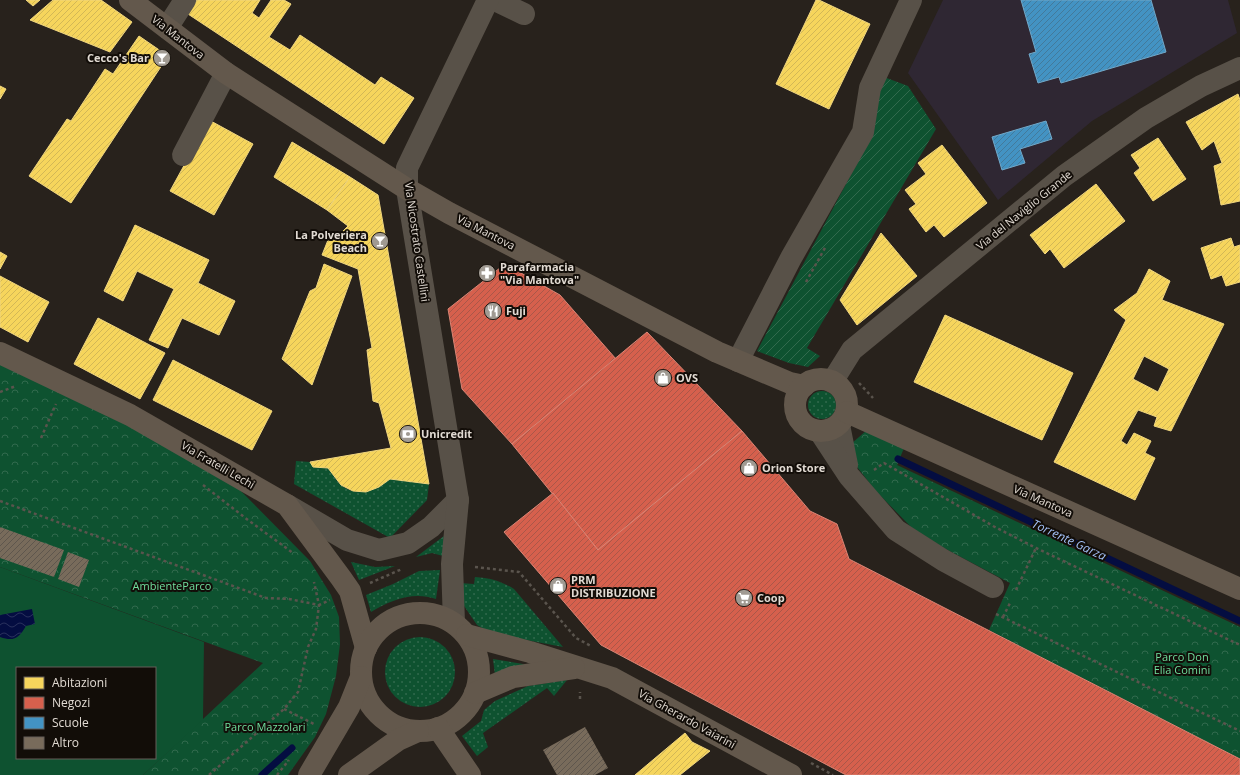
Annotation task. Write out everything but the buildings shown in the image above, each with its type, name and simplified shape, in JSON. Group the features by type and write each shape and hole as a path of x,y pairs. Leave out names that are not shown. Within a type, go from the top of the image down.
{"main road":[{"name":"Via Mantova","path":"130,0 226,73 407,190 710,348 790,383 804,386 798,394 795,404 797,414 802,423 810,429 835,423 1240,589"},
{"name":"Via Fratelli Lechi","path":"0,353 130,415 287,505 342,578 350,592 366,648"},
{"path":"804,386 813,381 837,373 840,387 845,394 847,403 835,423"},
{"path":"348,775 398,740 428,729 450,723 461,715 469,705 475,693 479,678 479,663 474,648 460,629 441,616 426,613 411,613 397,617 379,630 366,648 362,661 361,677 363,688 367,698 381,717 400,728 428,729 470,775"},
{"name":"Via Gherardo Vaiarini","path":"460,629 612,678 791,775"},
{"name":"Via Gherardo Vaiarini","path":"475,693 513,676 582,668"},
{"path":"309,775 349,707 361,677"}],"street":[{"path":"167,28 185,0"},
{"name":"Via Nicostrato Castellini","path":"460,629 452,564 458,500 407,190 407,168 488,0"},
{"path":"495,0 524,14"},
{"path":"738,361 791,258 863,132 870,88 911,0"},
{"name":"Via del Naviglio Grande","path":"837,373 852,350 1064,176 1146,118 1201,86 1240,68"},
{"path":"183,155 226,73"},
{"path":"835,423 849,476 896,530 943,560 993,587"},
{"path":"287,505 347,540 379,550 408,543 431,527 458,500"}],"path":[{"path":"837,373 857,365 859,384 875,400"},
{"path":"0,392 22,384"},
{"path":"41,438 54,409"},
{"path":"871,472 884,463 993,526 1036,548 1240,645"},
{"path":"200,483 295,555"},
{"path":"0,501 266,598 290,599 319,605"},
{"path":"1003,617 1036,548"},
{"path":"474,567 519,572 576,638"},
{"path":"368,584 406,568"},
{"path":"209,775 284,710 298,692 308,647 316,629 319,605 312,578"},
{"path":"996,614 1240,730"},
{"path":"284,710 316,724"}],"shaded area":[{"path":"943,0 1228,0 1237,33 1092,121 998,200 908,73"}],"green space":[{"path":"884,77 908,86 936,129 807,348 820,356 808,367 789,363 757,351 871,137 879,92"},
{"path":"0,361 127,424 238,488 310,561 331,595 339,617 340,644 336,676 326,714 315,737 288,775 143,775 263,663 0,567"},
{"path":"822,391 832,395 836,405 832,415 822,419 812,415 808,405 812,395"},
{"name":"Parco Don Elia Comini","path":"867,430 904,448 897,465 1240,627 1240,759 989,630 1010,583 944,548 911,527 875,490 854,463 851,444"},
{"path":"296,461 310,462 313,467 328,468 338,482 348,490 361,492 367,491 390,479 429,484 427,500 390,538 294,484"},
{"path":"444,536 443,556 432,553 416,557"},
{"path":"351,562 375,567 395,566 359,580"},
{"path":"0,567 204,642 203,720 143,775 0,775"},
{"path":"440,570 436,599 411,596 386,604 371,612 366,595 419,571"},
{"path":"475,577 495,580 514,589 563,647 490,633 477,625 460,600 459,583 474,584"},
{"path":"420,637 433,640 445,647 452,659 455,672 452,685 445,697 433,704 420,707 407,704 395,697 388,685 385,672 388,659 395,647 407,640"},
{"path":"493,659 529,665 495,675"},
{"path":"567,680 554,696 547,688 483,733 488,747 477,756 462,736 481,721 484,710 495,701 528,686"}],"water":[{"path":"32,609 35,624 26,626 16,638 9,639 0,637 0,615"}],"waterway":[{"name":"Torrente Garza","path":"898,459 1240,621"},
{"name":"Torrente Garza","path":"262,775 292,748"}],"place":[{"name":"Cecco's Bar","path":"162,58"},
{"name":"La Polveriera Beach","path":"380,241"},
{"name":"Parafarmacia \"Via Mantova\"","path":"487,273"},
{"name":"Fuji","path":"493,311"},
{"name":"OVS","path":"663,378"},
{"name":"Unicredit","path":"408,434"},
{"name":"Orion Store","path":"749,468"},
{"name":"PRM DISTRIBUZIONE","path":"558,586"},
{"name":"Coop","path":"744,598"}],"park label":[{"name":"AmbienteParco","path":"172,586"},
{"name":"Parco Mazzolari","path":"265,727"}]}
